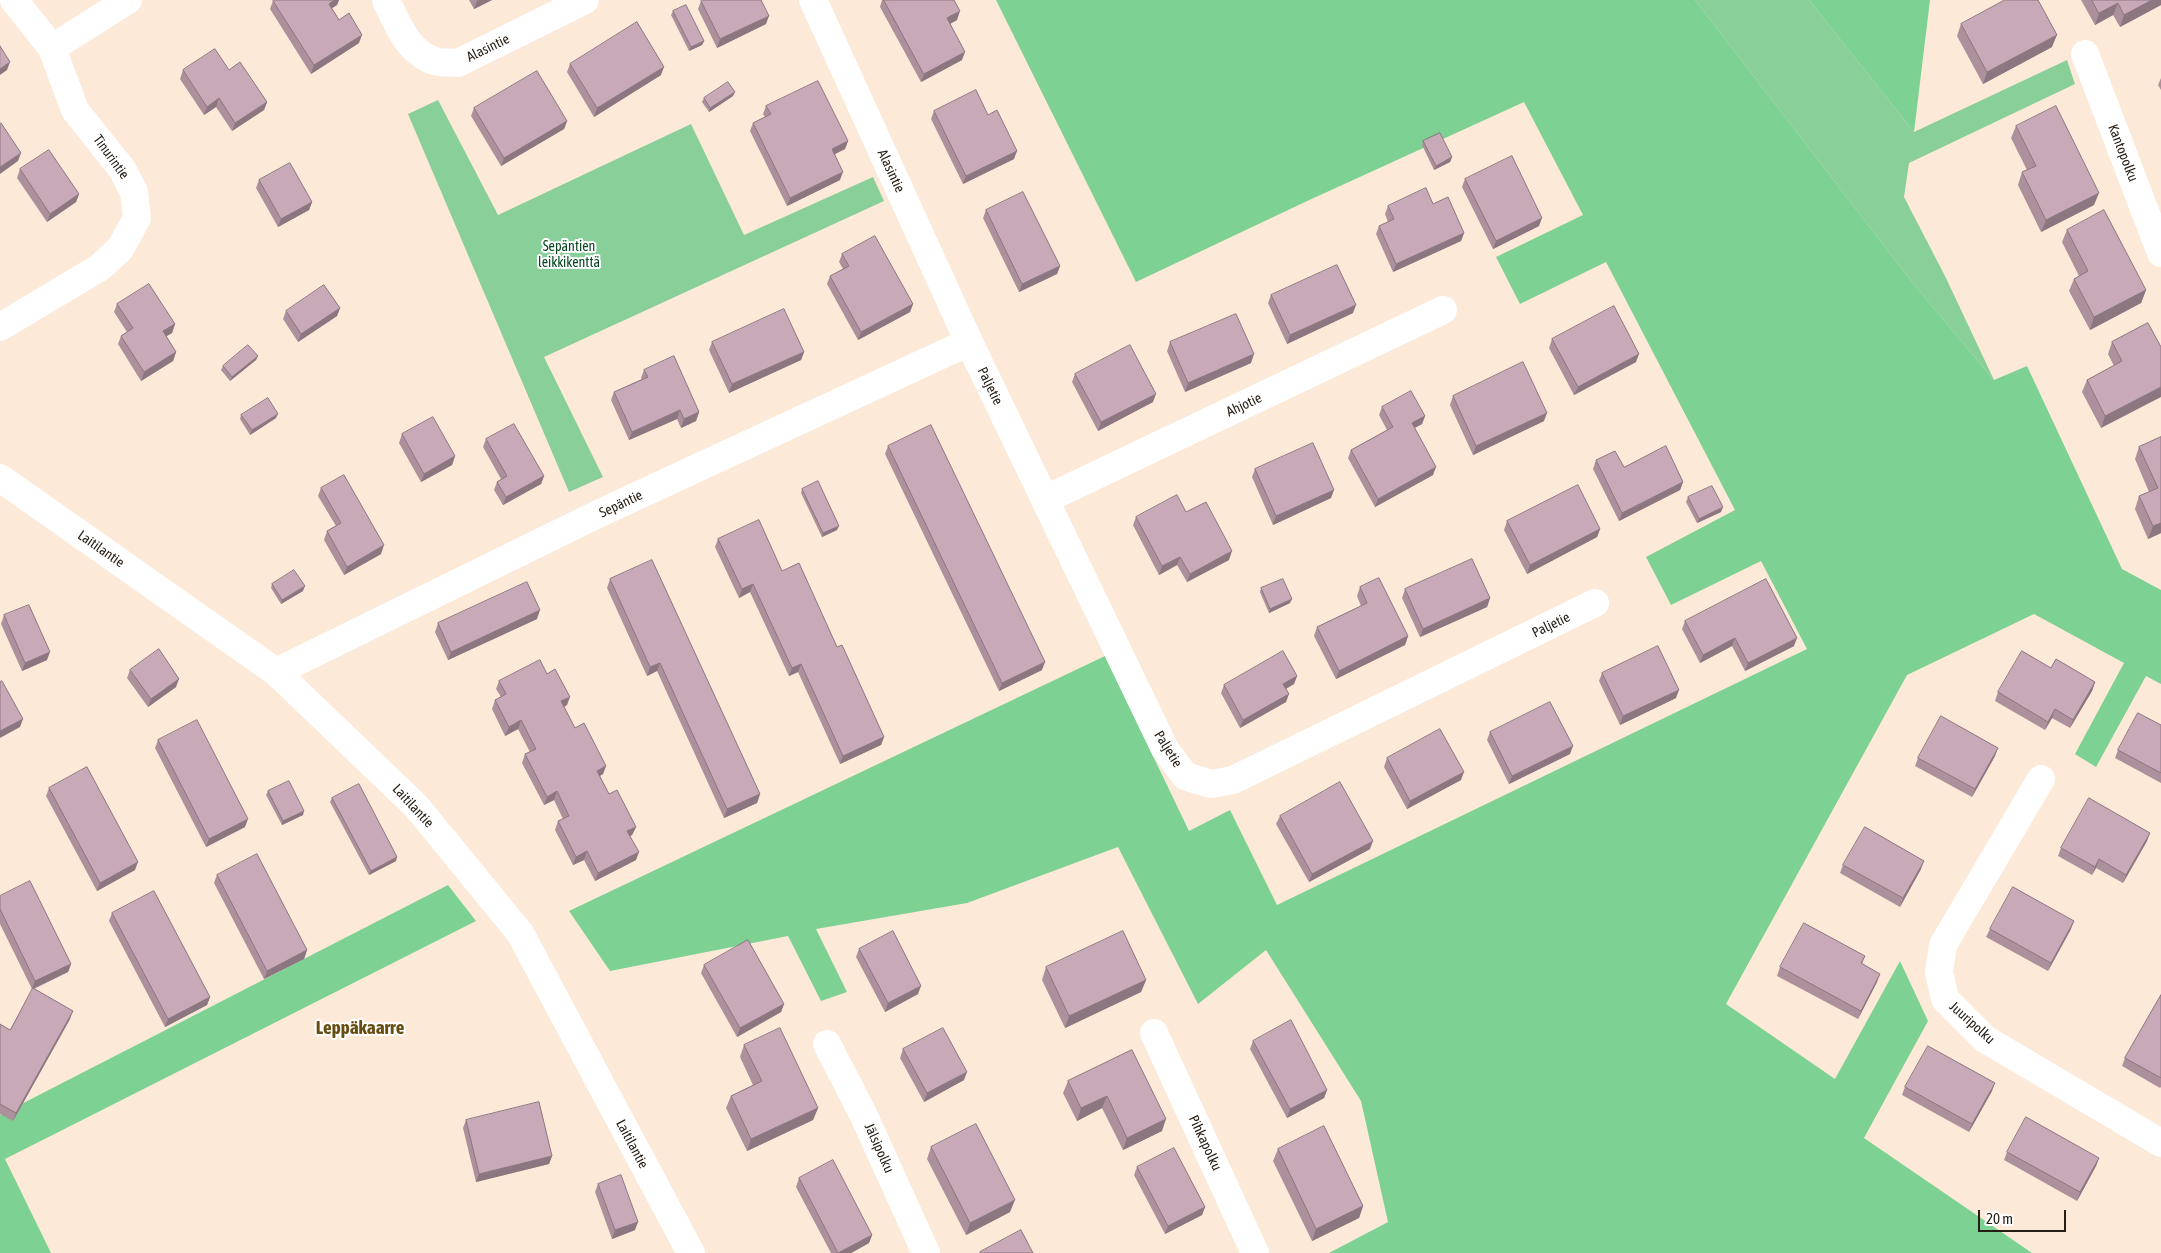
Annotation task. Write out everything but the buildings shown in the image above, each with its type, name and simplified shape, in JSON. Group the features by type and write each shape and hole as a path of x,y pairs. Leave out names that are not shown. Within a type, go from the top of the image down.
{"street":[{"name":"Tinurintie","path":"0,327 99,268 120,249 137,218 134,192 122,169 75,110 52,48 14,0"},
{"path":"52,48 128,0"},
{"name":"Alasintie","path":"386,0 399,28 414,50 437,62 458,63 585,0"},
{"name":"Alasintie","path":"813,0 969,342"},
{"name":"Kantopolku","path":"2085,54 2161,253"},
{"name":"Ahjotie","path":"1046,499 1443,310"},
{"name":"Paljetie","path":"969,342 1165,749 1185,776 1211,784 1233,780 1595,604"},
{"name":"Sepäntie","path":"276,672 600,513 969,342"},
{"name":"Laitilantie","path":"0,478 276,672 416,806 520,933 691,1253"},
{"name":"Juuripolku","path":"2041,779 1943,945 1939,972 1945,999 1985,1039 2161,1144"},
{"name":"Pihkapolku","path":"1154,1033 1255,1253"},
{"name":"Jälsipolku","path":"827,1044 864,1116 926,1253"}],"green space":[{"path":"996,0 1695,0 1912,282 1994,380 2027,366 2122,569 2161,590 2161,684 2146,676 2096,767 2075,754 2124,663 2034,614 1907,675 1726,1004 1835,1079 1900,961 1928,1021 1864,1138 2032,1253 1329,1253 1388,1222 1361,1101 1266,950 1198,1004 1118,847 967,903 816,929 847,992 821,1001 788,936 610,971 569,911 1105,656 1189,831 1230,810 1277,905 1807,649 1761,561 1671,605 1646,557 1735,510 1606,262 1520,304 1496,257 1583,215 1524,102 1136,282"},
{"path":"1695,0 1809,0 1914,132 2067,60 2075,84 1909,163 1904,197 1945,276 1994,380 1912,282"},
{"path":"1809,0 1930,0 1914,132"},
{"name":"Sepäntien leikkikenttä","path":"438,100 498,215 691,124 744,235 873,177 884,201 544,357 603,477 569,492 408,114"},
{"path":"448,885 476,921 5,1159 51,1253 0,1253 0,1115"}],"district":[{"name":"Leppäkaarre","path":"360,1028"}]}
